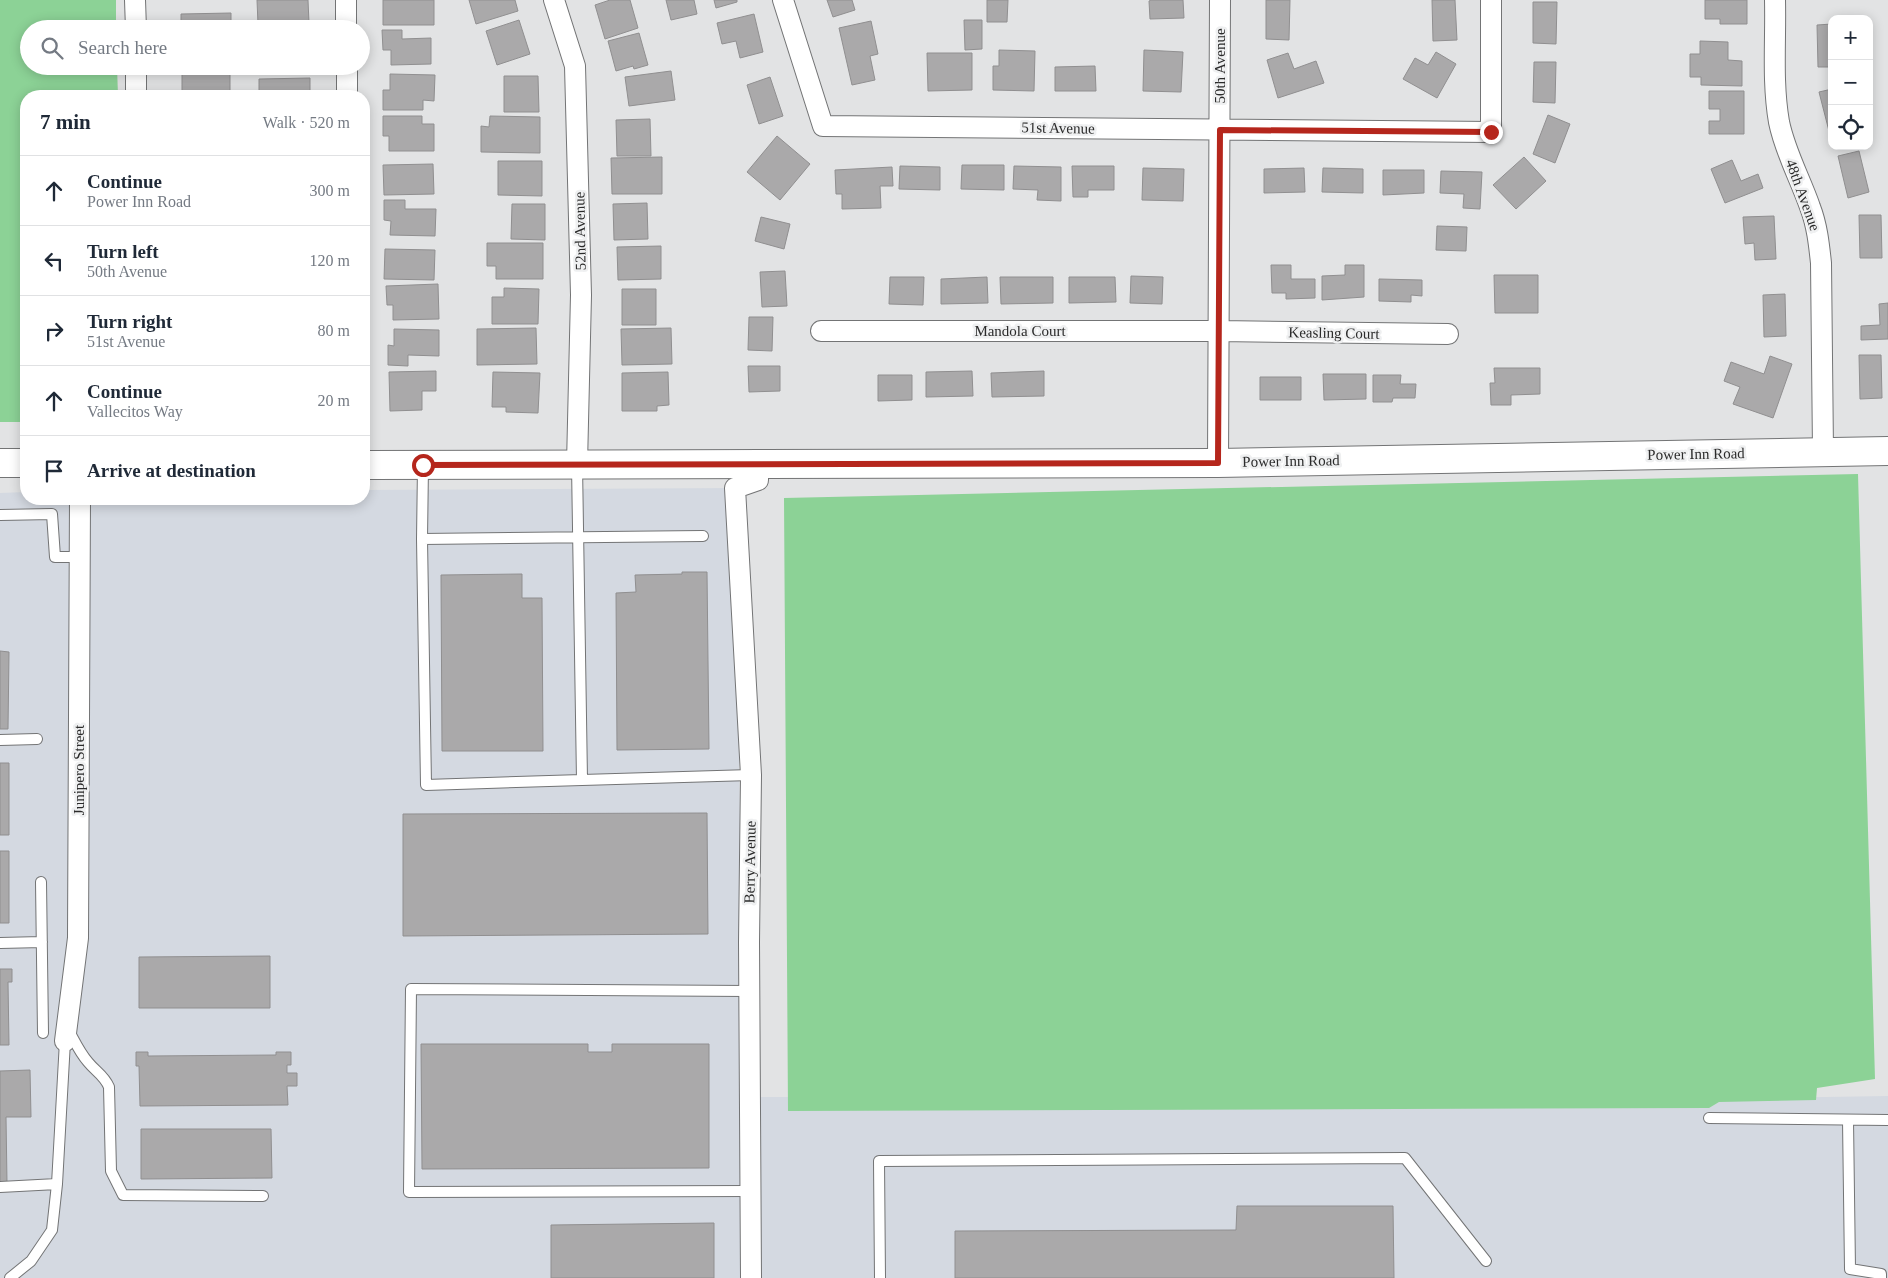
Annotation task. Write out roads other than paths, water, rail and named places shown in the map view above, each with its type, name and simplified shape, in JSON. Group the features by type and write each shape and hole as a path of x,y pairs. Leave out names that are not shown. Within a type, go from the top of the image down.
{"main road":[{"name":"Power Inn Road","path":"370,465 1218,463 1888,451"},
{"path":"0,462 20,462"}],"street":[{"path":"135,0 136,20"},
{"path":"346,0 346,20"},
{"name":"52nd Avenue","path":"554,0 575,66 581,295 578,464"},
{"name":"51st Avenue","path":"783,0 823,126 1426,132 1491,132 1492,0"},
{"name":"50th Avenue","path":"1218,463 1220,0"},
{"name":"48th Avenue","path":"1775,0 1776,94 1779,122 1787,153 1811,208 1818,237 1821,263 1823,451"},
{"path":"136,75 136,90"},
{"path":"346,75 347,90"},
{"name":"Mandola Court","path":"821,331 1219,331"},
{"name":"Keasling Court","path":"1219,331 1448,334"},
{"name":"Berry Avenue","path":"751,1278 749,991 751,775 735,488 758,480 758,464"},
{"name":"Junipero Street","path":"65,1033 78,938 80,505"}],"lane":[{"path":"578,464 582,780"},
{"path":"423,465 422,539 426,785 751,775"},
{"path":"0,515 52,514 55,558 80,557"},
{"path":"422,539 703,536"},
{"path":"0,740 37,739"},
{"path":"41,882 43,1033"},
{"path":"0,943 42,942"},
{"path":"749,991 411,989 409,1192 750,1191"},
{"path":"10,1278 31,1261 52,1230 58,1184 65,1033"},
{"path":"65,1033 90,1065 105,1078 109,1087 111,1171 123,1195 263,1196"},
{"path":"1709,1118 1888,1120"},
{"path":"1848,1120 1850,1269 1881,1274 1881,1278"},
{"path":"880,1278 879,1161 1405,1158 1486,1261"},
{"path":"0,1187 58,1184"}]}
